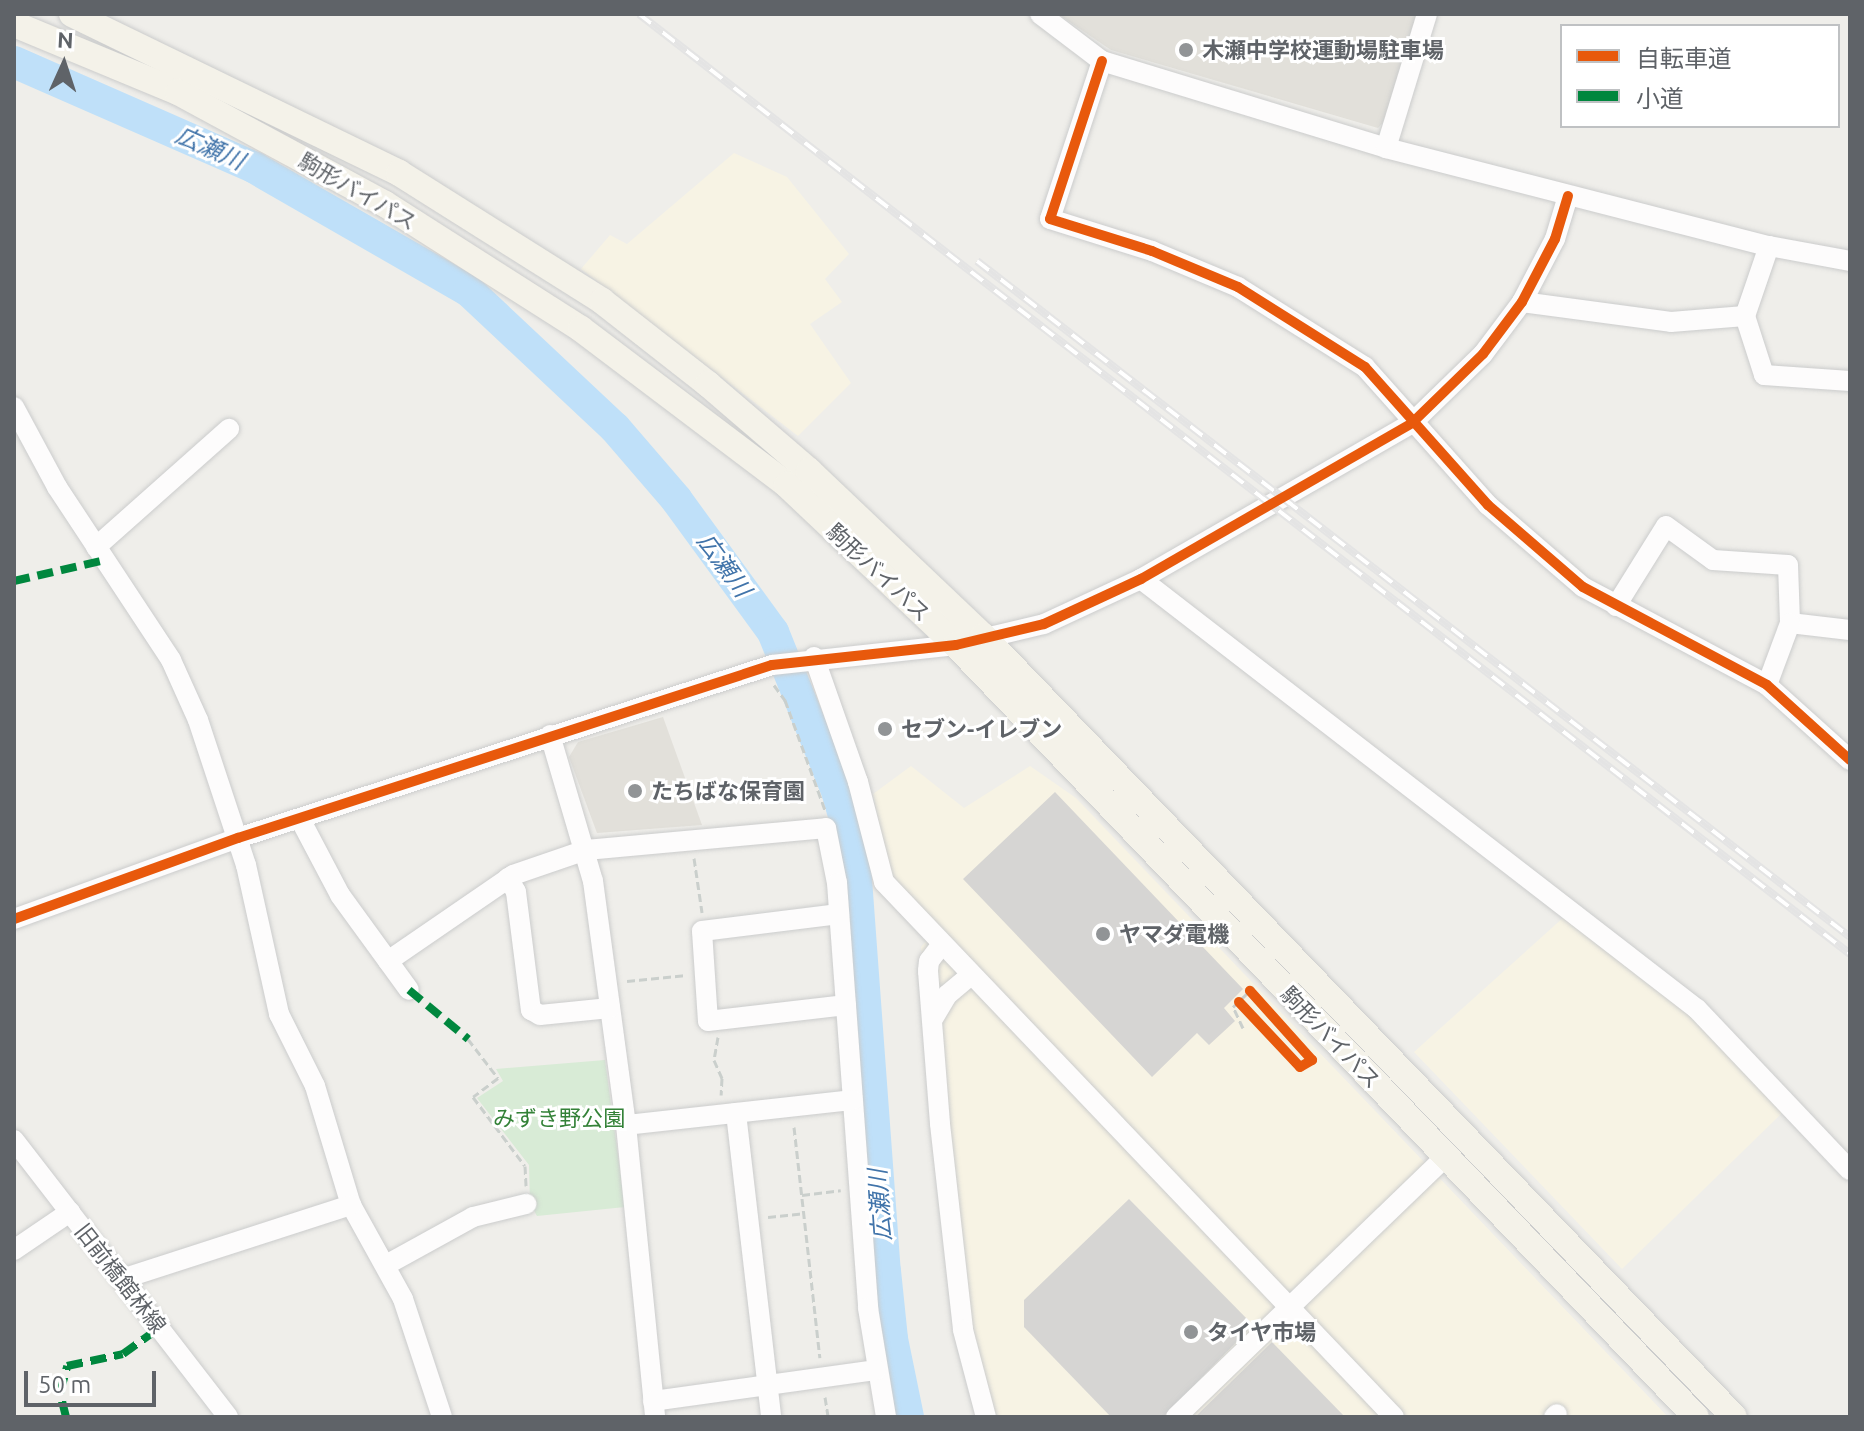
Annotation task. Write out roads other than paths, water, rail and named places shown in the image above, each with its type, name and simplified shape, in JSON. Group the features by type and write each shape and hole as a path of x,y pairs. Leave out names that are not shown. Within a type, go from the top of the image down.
{"main road":[{"name":"駒形バイパス","path":"72,14 399,173 602,301 809,471 983,636 1734,1417"},
{"name":"駒形バイパス","path":"14,24 191,99 385,204 581,329 787,485 956,645 1696,1417"},
{"path":"1430,1124 1461,1156 1482,1195"}],"street":[{"path":"1040,14 1102,61 1386,148 1769,246 1850,261"},
{"path":"1386,148 1427,14"},
{"path":"1102,61 1050,219 1152,251 1238,287 1365,367 1488,505 1583,587 1767,685 1850,760"},
{"path":"14,919 238,838 769,666 808,659 956,645 983,636 1044,624 1141,579 1412,423 1483,354 1522,302 1555,239 1568,196"},
{"path":"1769,246 1745,316 1764,375 1850,381"},
{"path":"1522,302 1671,322 1745,316"},
{"path":"14,407 96,547 171,660 198,720 238,838 279,1014 315,1086 351,1205 403,1299 442,1417"},
{"path":"96,547 229,429"},
{"path":"1616,606 1666,526 1713,560 1788,565 1790,623 1767,685"},
{"path":"1141,579 1653,972 1697,1009 1850,1170"},
{"path":"1790,623 1850,630"},
{"path":"808,659 858,782 884,882 1394,1417"},
{"path":"550,735 586,850 607,983 626,1125 654,1409 876,1370"},
{"path":"300,819 340,895 409,990"},
{"path":"388,961 508,878 586,850 826,828 839,914 876,1370 886,1417"},
{"path":"508,878 516,892 531,1010 540,1015 610,1008"},
{"path":"839,914 702,931 705,974 712,1024 846,1005"},
{"path":"942,944 929,961 952,1248 963,1330 986,1417"},
{"path":"934,1017 947,995 971,975"},
{"path":"626,1125 853,1100"},
{"path":"736,1113 771,1417"},
{"name":"旧前橋館林線","path":"14,1140 228,1417"},
{"path":"1176,1417 1445,1157"},
{"path":"386,1265 473,1217 526,1204"},
{"path":"122,1279 351,1205"},
{"path":"14,1250 70,1212"}],"waterway":[{"name":"広瀬川","path":"14,62 255,168 469,291 615,428 676,499 773,632 838,794 854,852 885,1271 892,1339 908,1417"}],"railway":[{"path":"639,14 1850,954"},
{"path":"977,261 1850,937"}],"place":[{"name":"木瀬中学校運動場駐車場","path":"1186,50"},
{"name":"セブン-イレブン","path":"885,729"},
{"name":"たちばな保育園","path":"635,791"},
{"name":"ヤマダ電機","path":"1103,934"},
{"name":"タイヤ市場","path":"1191,1332"}],"park label":[{"name":"みずき野公園","path":"559,1118"}]}
